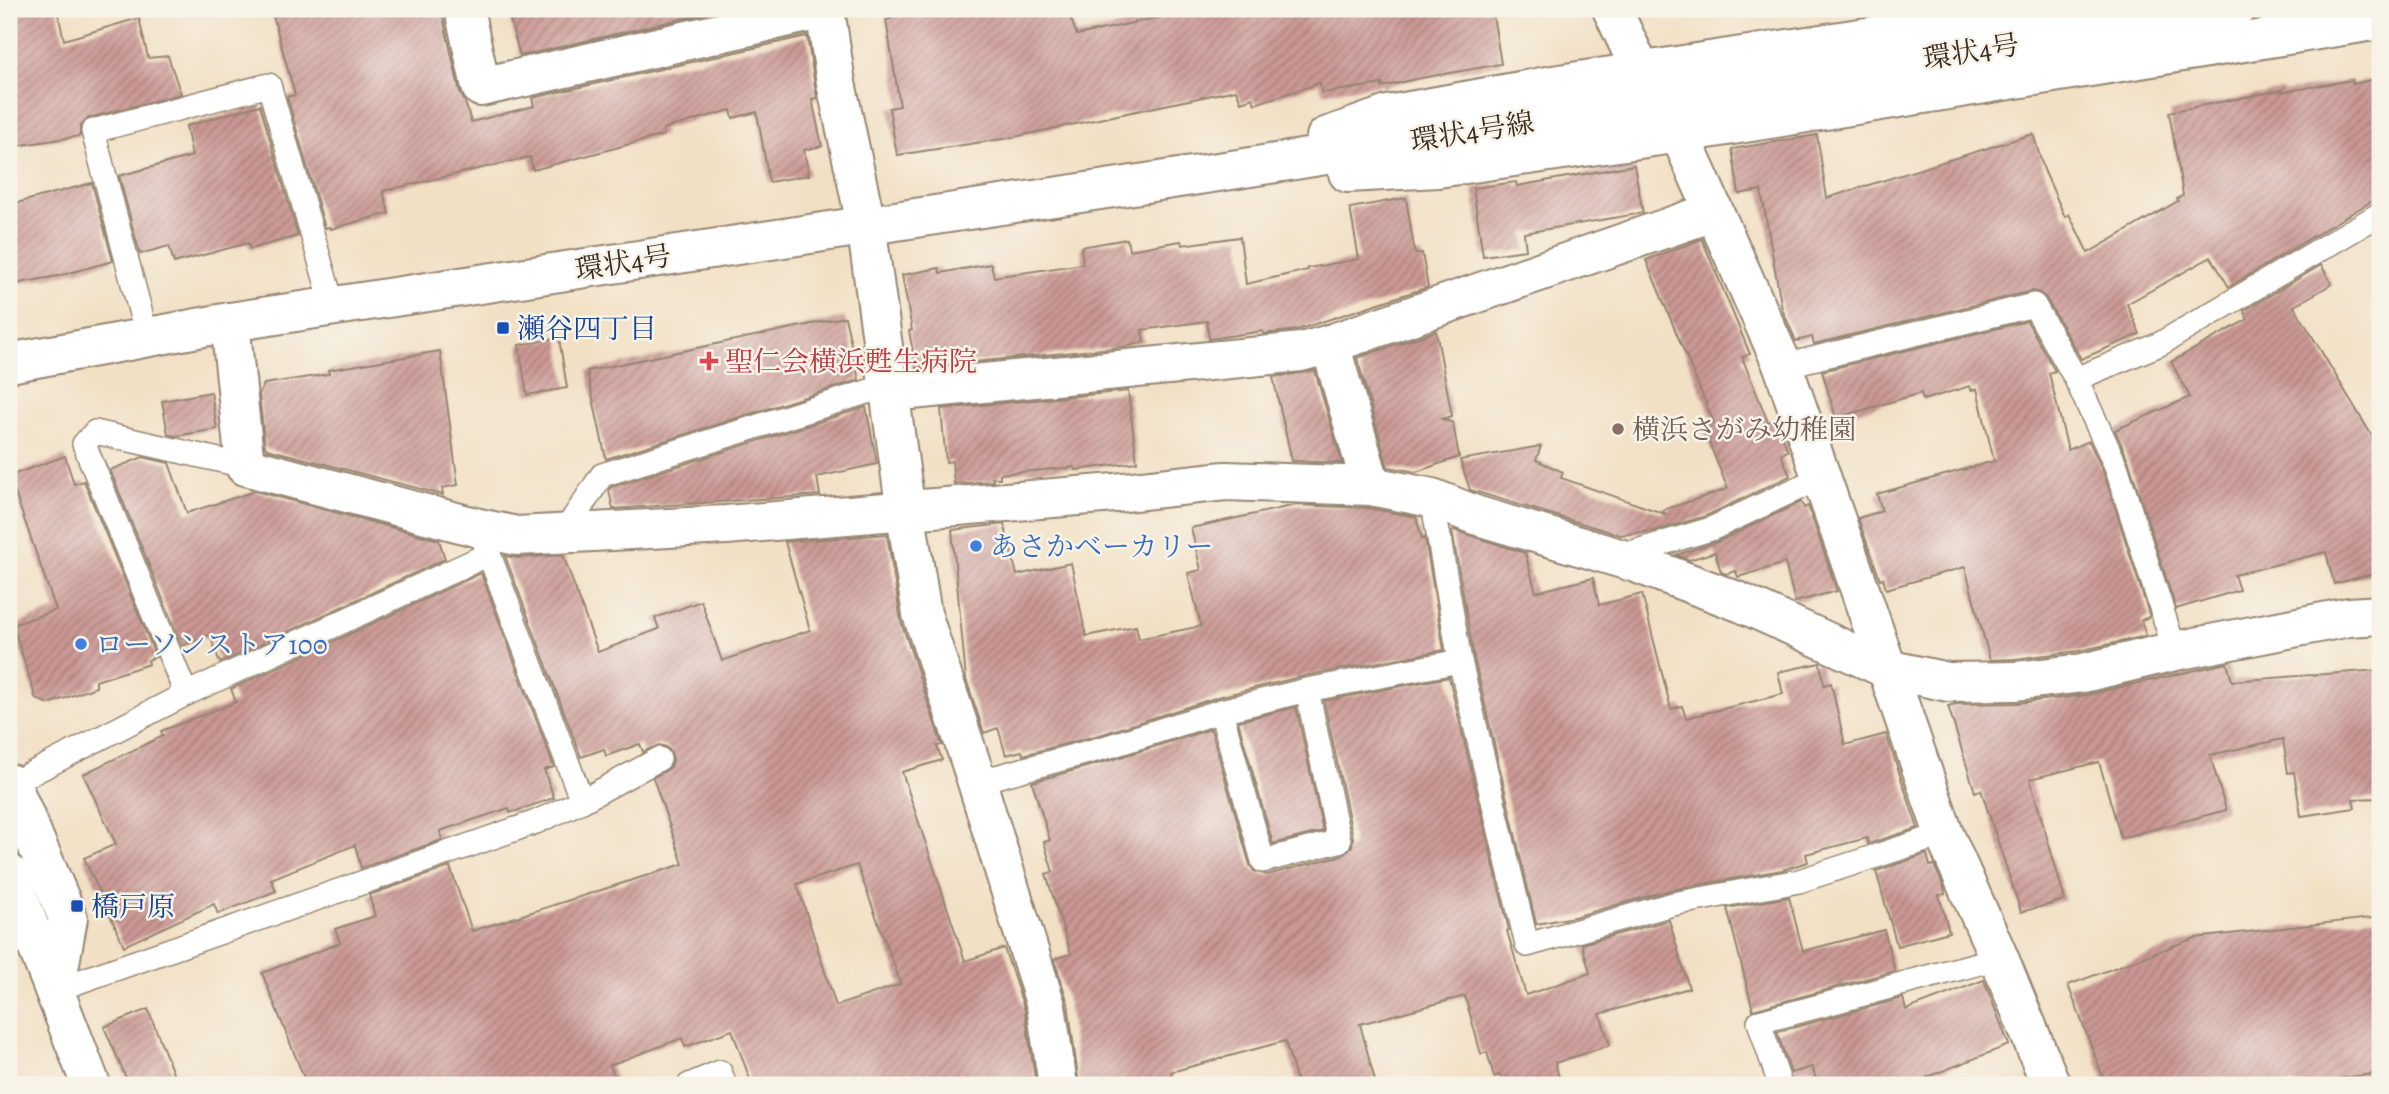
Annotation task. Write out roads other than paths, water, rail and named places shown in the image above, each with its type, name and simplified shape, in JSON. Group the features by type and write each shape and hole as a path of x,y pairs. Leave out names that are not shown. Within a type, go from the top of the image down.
{"street":[{"path":"464,9 481,87 825,9 836,83 866,224 922,614 1046,1006 1058,1085"},
{"path":"1612,9 1641,71"},
{"path":"1238,169 1388,115 1553,85 2050,9"},
{"name":"環状4号","path":"1706,93 2235,9"},
{"path":"1238,169 1354,173 1438,168 1679,133 2260,24 2380,20"},
{"name":"環状4号線","path":"1238,169 1706,93"},
{"path":"1679,133 1783,366 1944,834 2051,1085"},
{"name":"環状4号","path":"9,363 230,322 1238,169"},
{"path":"891,391 1301,352 1713,212"},
{"path":"230,322 245,466 484,541 517,536 726,525 1115,493 1226,481 1371,486 1432,498 1475,515 1618,557 1742,603 1887,669 1948,682 2016,681 2083,673 2175,651 2349,617 2380,615"},
{"path":"1330,344 1371,486"},
{"path":"10,785 68,918 55,990"},
{"path":"9,874 91,1085"}],"lane":[{"path":"147,337 93,131 269,85 333,306"},
{"path":"2076,379 2160,344 2380,214"},
{"path":"1783,366 2034,305 2076,379 2116,466 2175,651"},
{"path":"563,534 602,475 873,390 891,391"},
{"path":"186,694 84,444 95,432 245,466"},
{"path":"1618,557 1711,529 1822,477"},
{"path":"1432,498 1460,660 1527,945 1673,904 1799,881 1944,834"},
{"path":"10,785 484,541 582,801"},
{"path":"977,782 1107,747 1221,711 1307,690 1460,660"},
{"path":"1221,711 1263,861 1339,841 1307,690"},
{"path":"55,990 536,822 582,801 659,759"},
{"path":"1777,1085 1780,1085 1759,1022 1999,958"},
{"path":"689,1085 720,1072 725,1085"}],"place":[{"name":"瀬谷四丁目","path":"503,328"},
{"name":"聖仁会横浜甦生病院","path":"709,361"},
{"name":"横浜さがみ幼稚園","path":"1618,429"},
{"name":"あさかベーカリー","path":"976,546"},
{"name":"ローソンストア100","path":"81,644"},
{"name":"橋戸原","path":"77,906"}]}
